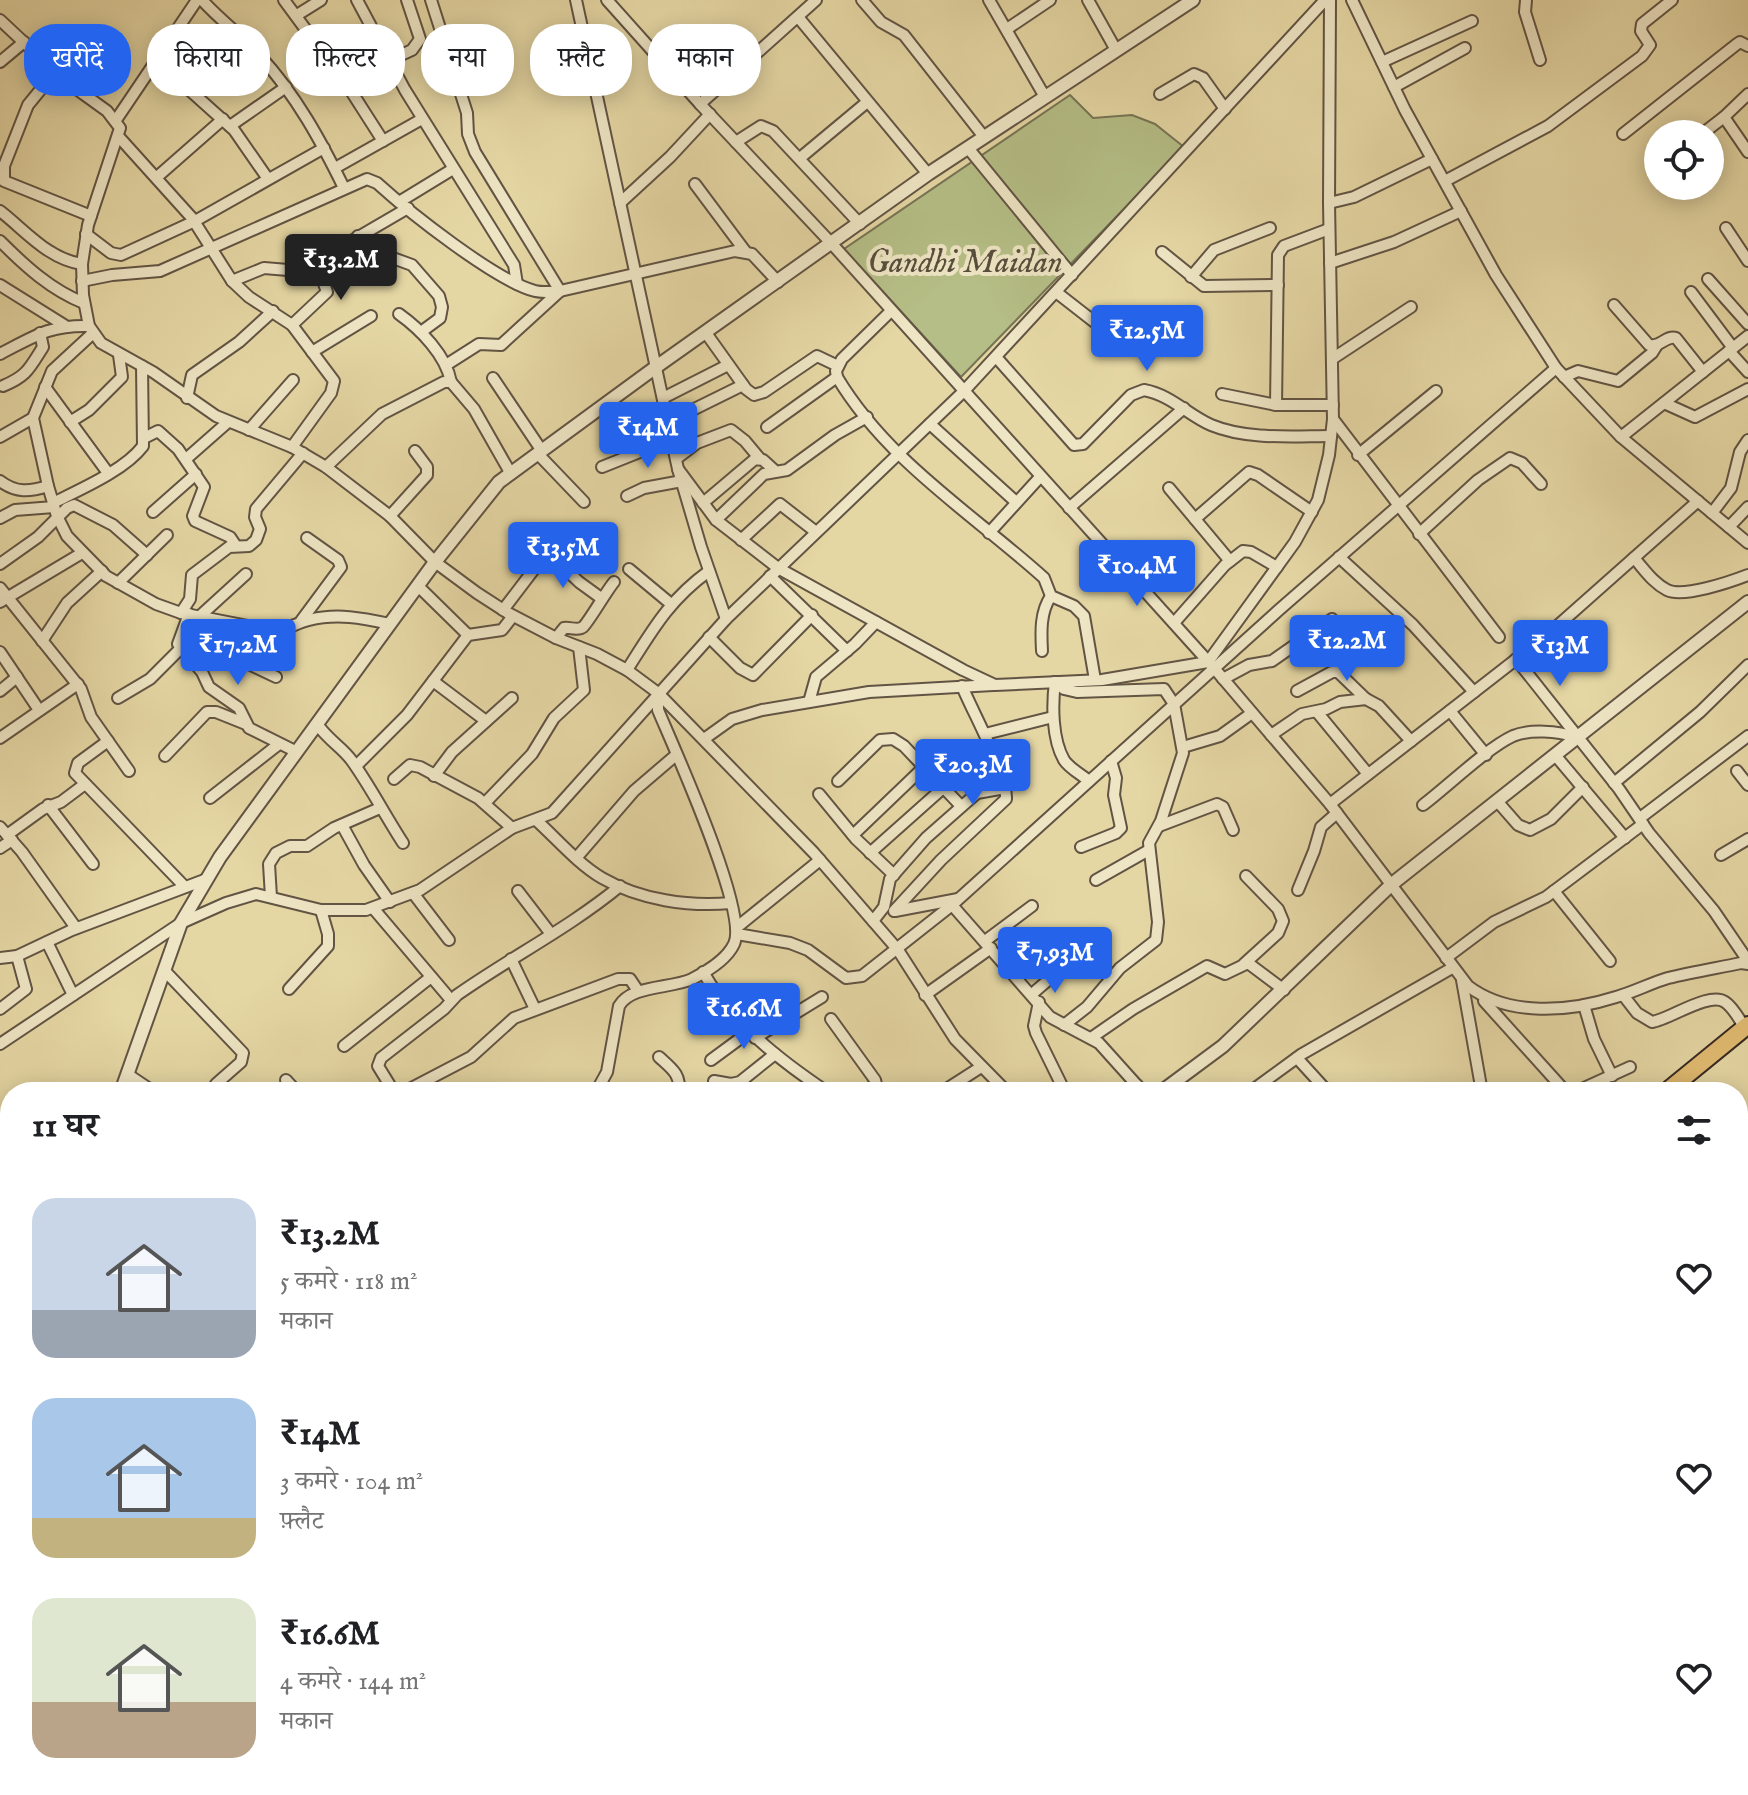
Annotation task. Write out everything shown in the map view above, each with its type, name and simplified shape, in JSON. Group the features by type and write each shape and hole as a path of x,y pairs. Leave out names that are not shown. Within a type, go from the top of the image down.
{"main road":[{"path":"1678,1082 1746,1026"}],"street":[{"path":"157,177 226,123 286,87 258,54 199,0 182,24"},
{"path":"284,0 383,141"},
{"path":"297,15 321,0"},
{"path":"357,0 369,24"},
{"path":"405,53 412,50 420,39 407,0"},
{"path":"431,0 467,113 468,134 475,152 560,291"},
{"path":"576,0 677,464 726,619"},
{"path":"607,0 832,244 1211,665 1333,808 1461,978 1557,1082"},
{"path":"700,104 816,0"},
{"path":"862,0 881,22 904,35 984,137"},
{"path":"989,0 1045,97"},
{"path":"1007,29 1050,0"},
{"path":"1088,0 1116,50"},
{"path":"124,1082 181,923 207,879 435,562 499,482 928,174 1193,0"},
{"path":"1,1042 181,923 243,896 256,894 321,910 344,912 373,908 413,893 512,828 552,813 726,619 963,392 1328,0"},
{"path":"704,739 732,719 762,710 869,692 1095,680 1211,665 1312,512 1323,483 1333,419 1328,0"},
{"path":"1352,0 1394,87 1496,275 1556,368 1621,437 1748,543"},
{"path":"1445,181 1548,126 1642,56 1650,45 1641,31 1642,24 1672,0"},
{"path":"1524,2 1540,60"},
{"path":"798,17 866,103 928,174"},
{"path":"0,20 24,42 0,62"},
{"path":"1382,62 1472,21"},
{"path":"1623,134 1737,44 1740,42 1748,46"},
{"path":"1394,87 1465,48"},
{"path":"116,120 147,74"},
{"path":"1160,94 1194,74 1203,78 1225,109"},
{"path":"405,90 514,265 517,284"},
{"path":"1720,120 1748,94"},
{"path":"35,96 28,105 2,163 4,181 91,216"},
{"path":"86,96 116,120 120,128 91,216 82,264 84,303 91,330 101,343 228,422 292,447 326,467 390,516 435,562 503,610 627,670 658,693 876,918 955,1039 997,1082"},
{"path":"196,96 226,123 268,179"},
{"path":"292,96 324,148 344,188"},
{"path":"800,158 866,103"},
{"path":"620,203 670,157 710,114"},
{"path":"1724,117 1748,152"},
{"path":"335,168 422,119"},
{"path":"736,142 757,128 767,127 860,224"},
{"path":"119,137 195,221 232,281 249,297 292,325 330,375 334,387 292,447"},
{"path":"86,234 111,253 121,255 195,221 324,148"},
{"path":"968,148 1072,275"},
{"path":"1329,203 1354,197 1432,159"},
{"path":"232,281 264,268 300,271 358,236 453,169"},
{"path":"82,281 160,271 367,179 457,246 517,284 536,292 560,291 745,251"},
{"path":"695,184 745,251 760,261 778,282"},
{"path":"1330,263 1394,242 1461,211"},
{"path":"2,215 49,252 82,264"},
{"path":"1191,277 1214,250 1270,228"},
{"path":"1726,228 1748,261"},
{"path":"1276,405 1280,250 1329,229"},
{"path":"358,236 379,253 412,265 439,296 442,307 440,318 421,332"},
{"path":"0,241 30,270 84,303"},
{"path":"1162,252 1204,286 1278,285"},
{"path":"292,325 327,292 316,261"},
{"path":"1708,279 1748,324"},
{"path":"0,286 64,325 91,330"},
{"path":"446,365 479,344 501,345 560,291"},
{"path":"1056,292 1115,338"},
{"path":"1691,292 1748,372"},
{"path":"1614,305 1649,345 1657,345"},
{"path":"1332,359 1411,307"},
{"path":"187,398 192,375 239,342 273,311"},
{"path":"767,427 838,371 891,311"},
{"path":"399,314 421,332 446,365 451,382 474,409 511,474"},
{"path":"312,352 371,316"},
{"path":"0,354 40,333 64,325"},
{"path":"91,330 58,363 33,418 54,509 67,536 82,553 118,583 156,604 190,615 273,631 345,615 390,624"},
{"path":"3,386 27,373 32,360 43,347 40,333"},
{"path":"706,333 751,393 759,395 817,356 838,371 867,417 899,453 949,501 1044,578 1051,596 1074,606 1084,616 1095,680"},
{"path":"1621,437 1748,336"},
{"path":"1564,377 1578,371 1618,381 1669,337 1676,338 1703,372"},
{"path":"70,422 89,410 122,377 119,355"},
{"path":"996,357 1074,445 1083,444 1137,391 1154,392 1221,429 1274,436 1331,436"},
{"path":"663,398 728,365"},
{"path":"0,564 38,537 54,509 135,455 143,446 142,366"},
{"path":"736,931 799,946 846,978 862,976 956,902 1174,704 1211,665 1556,368"},
{"path":"493,378 540,452 584,502"},
{"path":"249,430 293,380"},
{"path":"326,467 382,414 444,382 451,382"},
{"path":"668,422 743,385"},
{"path":"45,387 108,473"},
{"path":"1664,403 1695,417 1748,389"},
{"path":"1358,455 1436,391"},
{"path":"1222,394 1276,405 1333,405"},
{"path":"1069,508 1184,408"},
{"path":"716,520 764,474 787,470 835,435 867,417"},
{"path":"0,437 33,418"},
{"path":"1333,419 1499,637"},
{"path":"186,459 228,422"},
{"path":"930,424 1016,502"},
{"path":"677,464 697,443 731,430 774,470"},
{"path":"144,438 158,431 186,459 204,487 194,512 195,521 230,537 236,546"},
{"path":"602,467 672,439"},
{"path":"1712,513 1731,488 1740,452 1748,440"},
{"path":"390,516 427,475 427,467 415,451"},
{"path":"297,752 254,732 246,724 239,708 209,687 198,667 180,649 179,639 190,615 192,575 224,550 249,546 256,540 260,529 255,517 256,509 303,453"},
{"path":"703,503 747,463 760,459"},
{"path":"1419,534 1503,460 1517,459 1541,484"},
{"path":"677,464 716,520 774,572 847,651"},
{"path":"1195,519 1249,472 1312,512"},
{"path":"153,512 196,474"},
{"path":"989,533 1040,477"},
{"path":"0,481 10,488 23,491 48,486"},
{"path":"627,496 644,488 682,481"},
{"path":"1169,488 1230,561"},
{"path":"1298,890 1321,827 1333,808 1368,774 1516,659 1698,501"},
{"path":"741,540 780,504 816,532"},
{"path":"0,518 15,510 79,506 113,525 147,555"},
{"path":"1729,527 1748,507"},
{"path":"118,583 167,535"},
{"path":"300,623 341,567 338,560 307,538"},
{"path":"503,610 564,538"},
{"path":"1174,623 1230,561 1247,550 1277,567"},
{"path":"82,553 2,596 78,684 85,695 91,717 129,771"},
{"path":"549,553 601,598"},
{"path":"1339,557 1413,625 1474,692"},
{"path":"1634,558 1658,584 1674,593 1748,575"},
{"path":"629,569 671,604"},
{"path":"42,641 67,603 102,571"},
{"path":"627,670 671,604 709,571"},
{"path":"774,572 995,685"},
{"path":"190,615 246,574"},
{"path":"556,638 564,628 577,629 585,625 614,582"},
{"path":"418,586 468,635"},
{"path":"1042,651 1042,622 1051,596"},
{"path":"1174,1082 1223,1046 1392,884 1748,602"},
{"path":"709,637 740,668 753,675 812,615"},
{"path":"356,766 393,731 468,635 502,630 513,616"},
{"path":"1223,679 1249,665 1272,661 1332,619"},
{"path":"809,702 816,677 876,622"},
{"path":"230,623 222,640 228,654 276,677"},
{"path":"485,803 532,754 554,718 584,690 579,647"},
{"path":"118,698 150,679 180,649"},
{"path":"0,652 39,710"},
{"path":"1516,659 1714,911 1748,963"},
{"path":"1614,783 1700,712 1748,665"},
{"path":"1297,691 1332,672 1338,672 1366,699 1379,706 1411,741"},
{"path":"0,691 17,677"},
{"path":"433,681 486,721"},
{"path":"1055,682 1064,689 1077,692 1164,689 1174,704 1183,747 1181,763 1157,827 1150,837 1158,922 1156,940 1120,968 1087,1007 1064,1025"},
{"path":"1055,682 1053,717 1064,760 1089,781"},
{"path":"0,738 78,684"},
{"path":"894,911 941,860 1006,799 1005,788 985,734 962,686"},
{"path":"602,1082 607,1072 619,1006 629,994 665,987 703,972 727,954 734,944 736,931 725,878 658,710 658,693"},
{"path":"434,776 452,752 512,698"},
{"path":"1271,735 1302,714 1317,712 1340,702 1366,699"},
{"path":"1450,711 1486,755"},
{"path":"165,756 207,712 216,712 246,724"},
{"path":"1317,712 1368,774"},
{"path":"1183,747 1220,736 1252,713"},
{"path":"985,734 1053,717"},
{"path":"317,724 331,743 356,766 403,843"},
{"path":"1423,805 1502,743 1519,734 1564,734 1577,738"},
{"path":"1264,1082 1449,963 1494,922 1554,891 1625,838 1748,736"},
{"path":"838,781 885,738 904,746 961,806"},
{"path":"108,741 78,763 75,773 185,887"},
{"path":"210,798 279,744"},
{"path":"577,857 634,791 676,755"},
{"path":"1555,755 1625,838"},
{"path":"1081,847 1121,828 1114,795 1116,778 1111,761"},
{"path":"394,779 410,765 420,767 485,803 512,828"},
{"path":"853,835 923,768"},
{"path":"1737,771 1748,785"},
{"path":"0,848 6,834 85,784"},
{"path":"1497,801 1518,825 1530,830 1551,819 1583,787"},
{"path":"870,853 943,788"},
{"path":"876,918 886,902 888,883 926,838 977,793 1005,788"},
{"path":"819,794 853,835 894,875"},
{"path":"1157,827 1217,804 1223,807 1233,830"},
{"path":"48,805 93,864"},
{"path":"271,897 269,864 276,853 290,846 307,846 342,825 380,808"},
{"path":"536,820 596,874 620,886 692,905 731,903"},
{"path":"342,825 364,865 390,902"},
{"path":"6,834 76,928"},
{"path":"1721,855 1748,840"},
{"path":"1096,880 1149,850"},
{"path":"736,931 820,860"},
{"path":"1091,1038 1201,968 1212,967 1225,974 1244,964 1278,933 1283,921 1278,909 1246,876"},
{"path":"0,957 17,956 76,928 207,879"},
{"path":"387,1082 378,1062 451,1000 583,916 620,886"},
{"path":"518,891 551,934"},
{"path":"1554,891 1610,961"},
{"path":"413,893 449,940"},
{"path":"876,918 894,911 956,902"},
{"path":"956,902 1050,1017 1104,1048 1134,1082"},
{"path":"925,995 1032,906"},
{"path":"373,908 451,1000"},
{"path":"289,989 328,946 321,910"},
{"path":"47,942 73,995"},
{"path":"1060,1082 1036,1033 1036,998 1082,951"},
{"path":"0,1009 26,989 17,956"},
{"path":"511,959 535,1009"},
{"path":"1478,994 1495,1003 1522,1007 1584,1005 1666,979 1748,963"},
{"path":"1244,964 1252,965 1284,990"},
{"path":"164,970 243,1053 241,1062 218,1082"},
{"path":"703,972 724,1005 752,1035 813,1082"},
{"path":"344,1046 431,977"},
{"path":"424,1082 465,1061 509,1022 535,1009 625,977 633,982 638,991"},
{"path":"1461,978 1480,1082"},
{"path":"1623,995 1637,1013 1652,1022 1708,1000 1719,999 1729,1005 1746,1026"},
{"path":"711,1060 822,997"},
{"path":"1584,1005 1594,1039 1612,1076"},
{"path":"831,1019 876,1082"},
{"path":"740,1082 775,1054"},
{"path":"659,1057 677,1075 677,1082"},
{"path":"1297,1058 1319,1082"},
{"path":"958,1082 981,1067"},
{"path":"1598,1082 1630,1067"},
{"path":"127,1074 139,1082"},
{"path":"714,1081 720,1082"}],"green space":[{"name":"Gandhi Maidan","path":"1070,95 1093,118 1132,115 1155,124 1184,147 961,377 844,249"}]}
